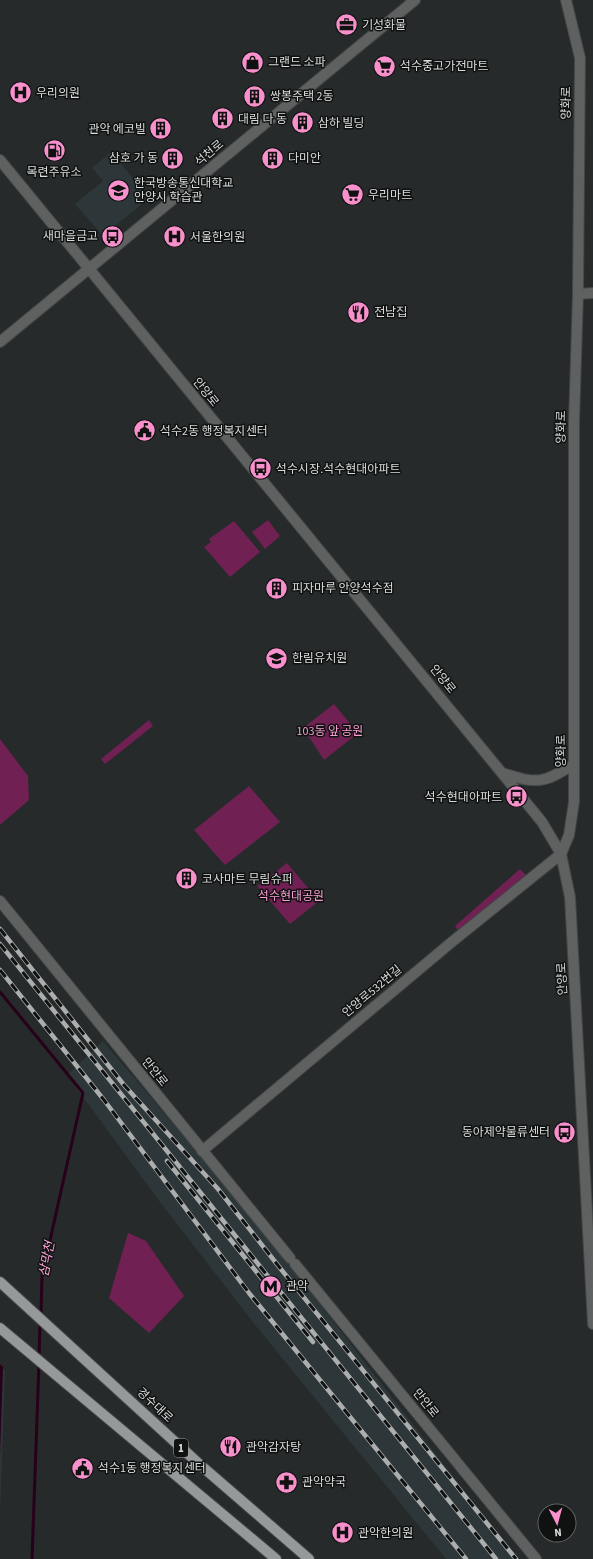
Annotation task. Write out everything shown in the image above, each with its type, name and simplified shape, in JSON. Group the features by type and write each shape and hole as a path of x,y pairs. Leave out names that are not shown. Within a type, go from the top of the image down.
{"main road":[{"name":"경수대로","path":"0,1282 26,1304 198,1463 309,1559"},
{"name":"1","path":"0,1328 276,1559"}],"street":[{"name":"석천로","path":"0,342 415,0"},
{"name":"양화로","path":"561,854 569,835 572,815 574,764 574,430 578,294 580,58 566,0"},
{"name":"안양로","path":"0,160 542,822 561,854 570,897 593,1324"},
{"path":"578,294 593,293"},
{"path":"502,773 529,781 543,781 553,777 574,764"},
{"name":"안양로532번길","path":"202,1151 447,946 561,854"},
{"name":"만안로","path":"0,901 202,1151 536,1559"}],"shaded area":[{"name":"한국방송통신대학교 안양시 학습관","path":"111,152 149,198 103,236 75,204 103,181 92,168"},
{"path":"103,1041 261,1228 517,1559 446,1559 256,1326 160,1202 67,1075"},
{"path":"0,1364 3,1367 0,1456"},
{"path":"0,1366 5,1371 0,1512"}],"green space":[{"path":"268,520 280,536 265,549 252,532"},
{"path":"234,521 260,552 230,577 204,547 211,542 209,539"},
{"name":"103동 앞 공원","path":"334,704 358,733 324,760 303,728"},
{"path":"149,720 153,726 105,764 101,759"},
{"path":"0,739 28,776 29,800 0,825"},
{"path":"249,786 280,822 225,865 194,830"},
{"name":"석수현대공원","path":"287,863 319,901 290,924 257,886"},
{"path":"520,869 528,877 461,935 455,926"},
{"path":"128,1233 146,1241 184,1296 149,1333 109,1298"}],"waterway":[{"name":"삼막천","path":"0,992 83,1093 42,1276 41,1315"},
{"name":"삼막천","path":"39,1357 40,1323"},
{"name":"삼막천","path":"32,1559 39,1363"}],"railway":[{"path":"0,929 124,1085 218,1189 280,1268 516,1559"},
{"path":"0,944 496,1559"},
{"path":"0,970 104,1100 249,1293 466,1559"},
{"path":"167,1161 313,1342"}],"place":[{"name":"기성화물","path":"346,25"},
{"name":"그랜드 소파","path":"252,62"},
{"name":"석수중고가전마트","path":"385,66"},
{"name":"우리의원","path":"20,93"},
{"name":"쌍봉주택 2동","path":"254,96"},
{"name":"대림 다 동","path":"222,119"},
{"name":"삼하 빌딩","path":"303,123"},
{"name":"관악 에코빌","path":"161,129"},
{"name":"목련주유소","path":"54,151"},
{"name":"삼호 가 동","path":"173,158"},
{"name":"다미안","path":"273,158"},
{"name":"한국방송통신대학교 안양시 학습관","path":"118,190"},
{"name":"우리마트","path":"353,195"},
{"name":"새마을금고","path":"113,236"},
{"name":"서울한의원","path":"175,237"},
{"name":"전남집","path":"358,312"},
{"name":"석수2동 행정복지센터","path":"145,431"},
{"name":"석수시장.석수현대아파트","path":"261,469"},
{"name":"피자마루 안양석수점","path":"276,588"},
{"name":"한림유치원","path":"277,658"},
{"name":"석수현대아파트","path":"517,797"},
{"name":"코사마트 무림슈퍼","path":"187,879"},
{"name":"동아제약물류센터","path":"565,1132"},
{"name":"관악","path":"271,1286"},
{"name":"관악감자탕","path":"231,1447"},
{"name":"석수1동 행정복지센터","path":"82,1468"},
{"name":"관악약국","path":"286,1482"},
{"name":"관악한의원","path":"343,1533"}]}
